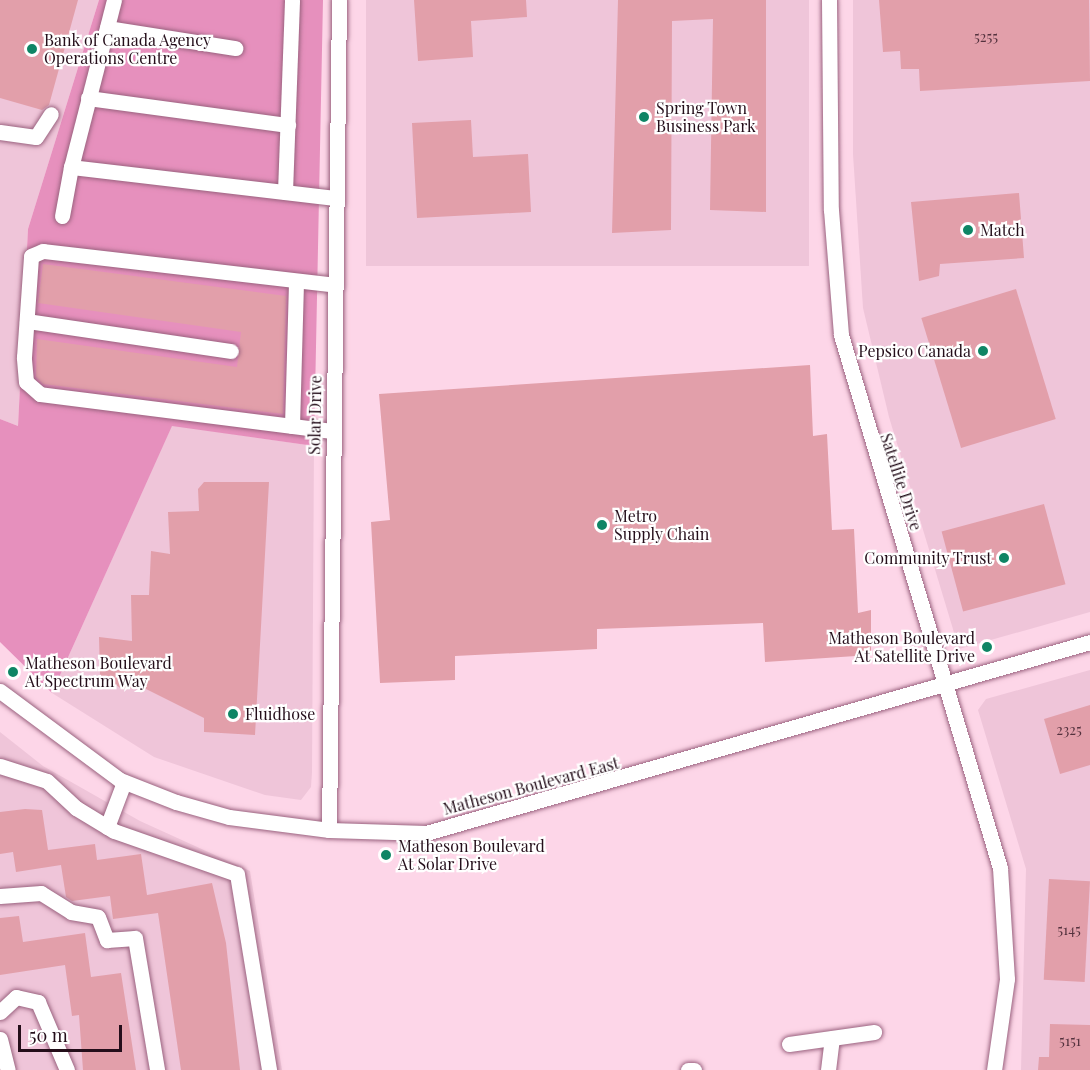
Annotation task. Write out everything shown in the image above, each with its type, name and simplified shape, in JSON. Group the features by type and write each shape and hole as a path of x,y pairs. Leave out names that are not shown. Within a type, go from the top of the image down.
{"street":[{"path":"62,216 71,166 114,0"},
{"path":"285,192 292,0"},
{"name":"Solar Drive","path":"329,830 339,0"},
{"name":"Satellite Drive","path":"829,0 831,210 841,334 1000,868 1007,980 994,1070"},
{"path":"107,28 235,48"},
{"path":"88,98 288,126"},
{"path":"0,132 36,137 51,114"},
{"path":"71,166 336,198"},
{"path":"333,431 40,394 26,382 27,321 32,256 43,251 335,285"},
{"path":"292,426 296,281"},
{"path":"27,321 231,351"},
{"name":"Matheson Boulevard East","path":"0,691 59,739 124,782 229,817 329,830 426,833 945,686 1090,642"},
{"path":"0,766 47,781 107,827 237,874 269,1070"},
{"path":"107,827 124,782"},
{"path":"0,896 41,893 71,912 98,917 107,940 135,938 157,1070"},
{"path":"0,1012 16,997 38,1002 67,1070"},
{"path":"789,1044 874,1032"},
{"path":"828,1070 832,1038"},
{"path":"0,1039 8,1070"},
{"path":"687,1070 694,1070"}],"shaded area":[{"path":"0,0 99,0 28,229 18,426 0,419"},
{"path":"99,0 323,0 314,446 172,426 52,693 0,642 0,419 18,426 28,229"},
{"path":"366,0 809,0 809,266 366,266"},
{"path":"853,0 1090,0 1090,612 959,649 889,417 863,308 853,154"},
{"path":"172,425 314,446 312,772 311,787 301,800 265,795 154,757 52,693"},
{"path":"1090,670 1090,1070 1021,1070 1026,869 978,710 986,699"},
{"path":"0,732 43,766 140,821 250,871 282,1070 0,1070"}],"building":[{"name":"Bank of Canada Agency Operations Centre","path":"0,0 78,0 49,105 42,110 0,98"},
{"path":"414,0 526,0 527,17 471,21 473,57 418,61"},
{"name":"Spring Town Business Park","path":"618,0 766,0 766,212 710,210 713,19 672,21 671,230 612,233"},
{"path":"879,0 1089,0 1090,81 920,91 919,69 901,69 900,51 883,52"},
{"path":"471,120 473,157 528,154 531,212 417,218 412,123"},
{"name":"Match","path":"1019,193 1024,258 940,264 939,276 919,281 911,202"},
{"path":"43,264 286,296 283,414 43,384 36,377 37,339 237,367 241,332 38,303"},
{"name":"Pepsico Canada","path":"1016,289 1056,419 961,448 921,318"},
{"name":"Metro Supply Chain","path":"810,365 813,436 827,434 832,530 854,529 858,613 871,610 871,655 765,662 763,623 597,629 597,649 455,656 455,680 380,683 371,522 390,520 379,394"},
{"path":"204,482 269,482 255,735 204,732 204,718 142,687 122,689 100,675 99,637 132,641 131,595 149,595 151,551 170,554 168,512 199,511 198,489"},
{"name":"Community Trust","path":"1044,504 1065,584 963,612 942,531"},
{"path":"1090,705 1090,765 1060,774 1044,719"},
{"path":"25,809 42,810 48,850 95,844 97,860 141,854 147,895 212,883 226,943 240,1070 181,1070 158,913 113,919 110,896 72,901 66,897 61,865 16,872 13,852 0,854 0,812"},
{"path":"1049,879 1090,881 1085,982 1044,980"},
{"path":"19,916 23,942 85,933 91,977 121,973 136,1070 83,1070 79,1015 72,1016 65,965 0,975 0,918"},
{"path":"1050,1024 1090,1025 1090,1070 1038,1070 1039,1057 1049,1057"}],"place":[{"name":"Bank of Canada Agency Operations Centre","path":"32,49"},
{"name":"Spring Town Business Park","path":"644,117"},
{"name":"Match","path":"968,230"},
{"name":"Pepsico Canada","path":"983,351"},
{"name":"Metro Supply Chain","path":"602,525"},
{"name":"Community Trust","path":"1004,558"},
{"name":"Matheson Boulevard At Satellite Drive","path":"987,647"},
{"name":"Matheson Boulevard At Spectrum Way","path":"13,672"},
{"name":"Fluidhose","path":"233,714"},
{"name":"Matheson Boulevard At Solar Drive","path":"386,855"}]}
